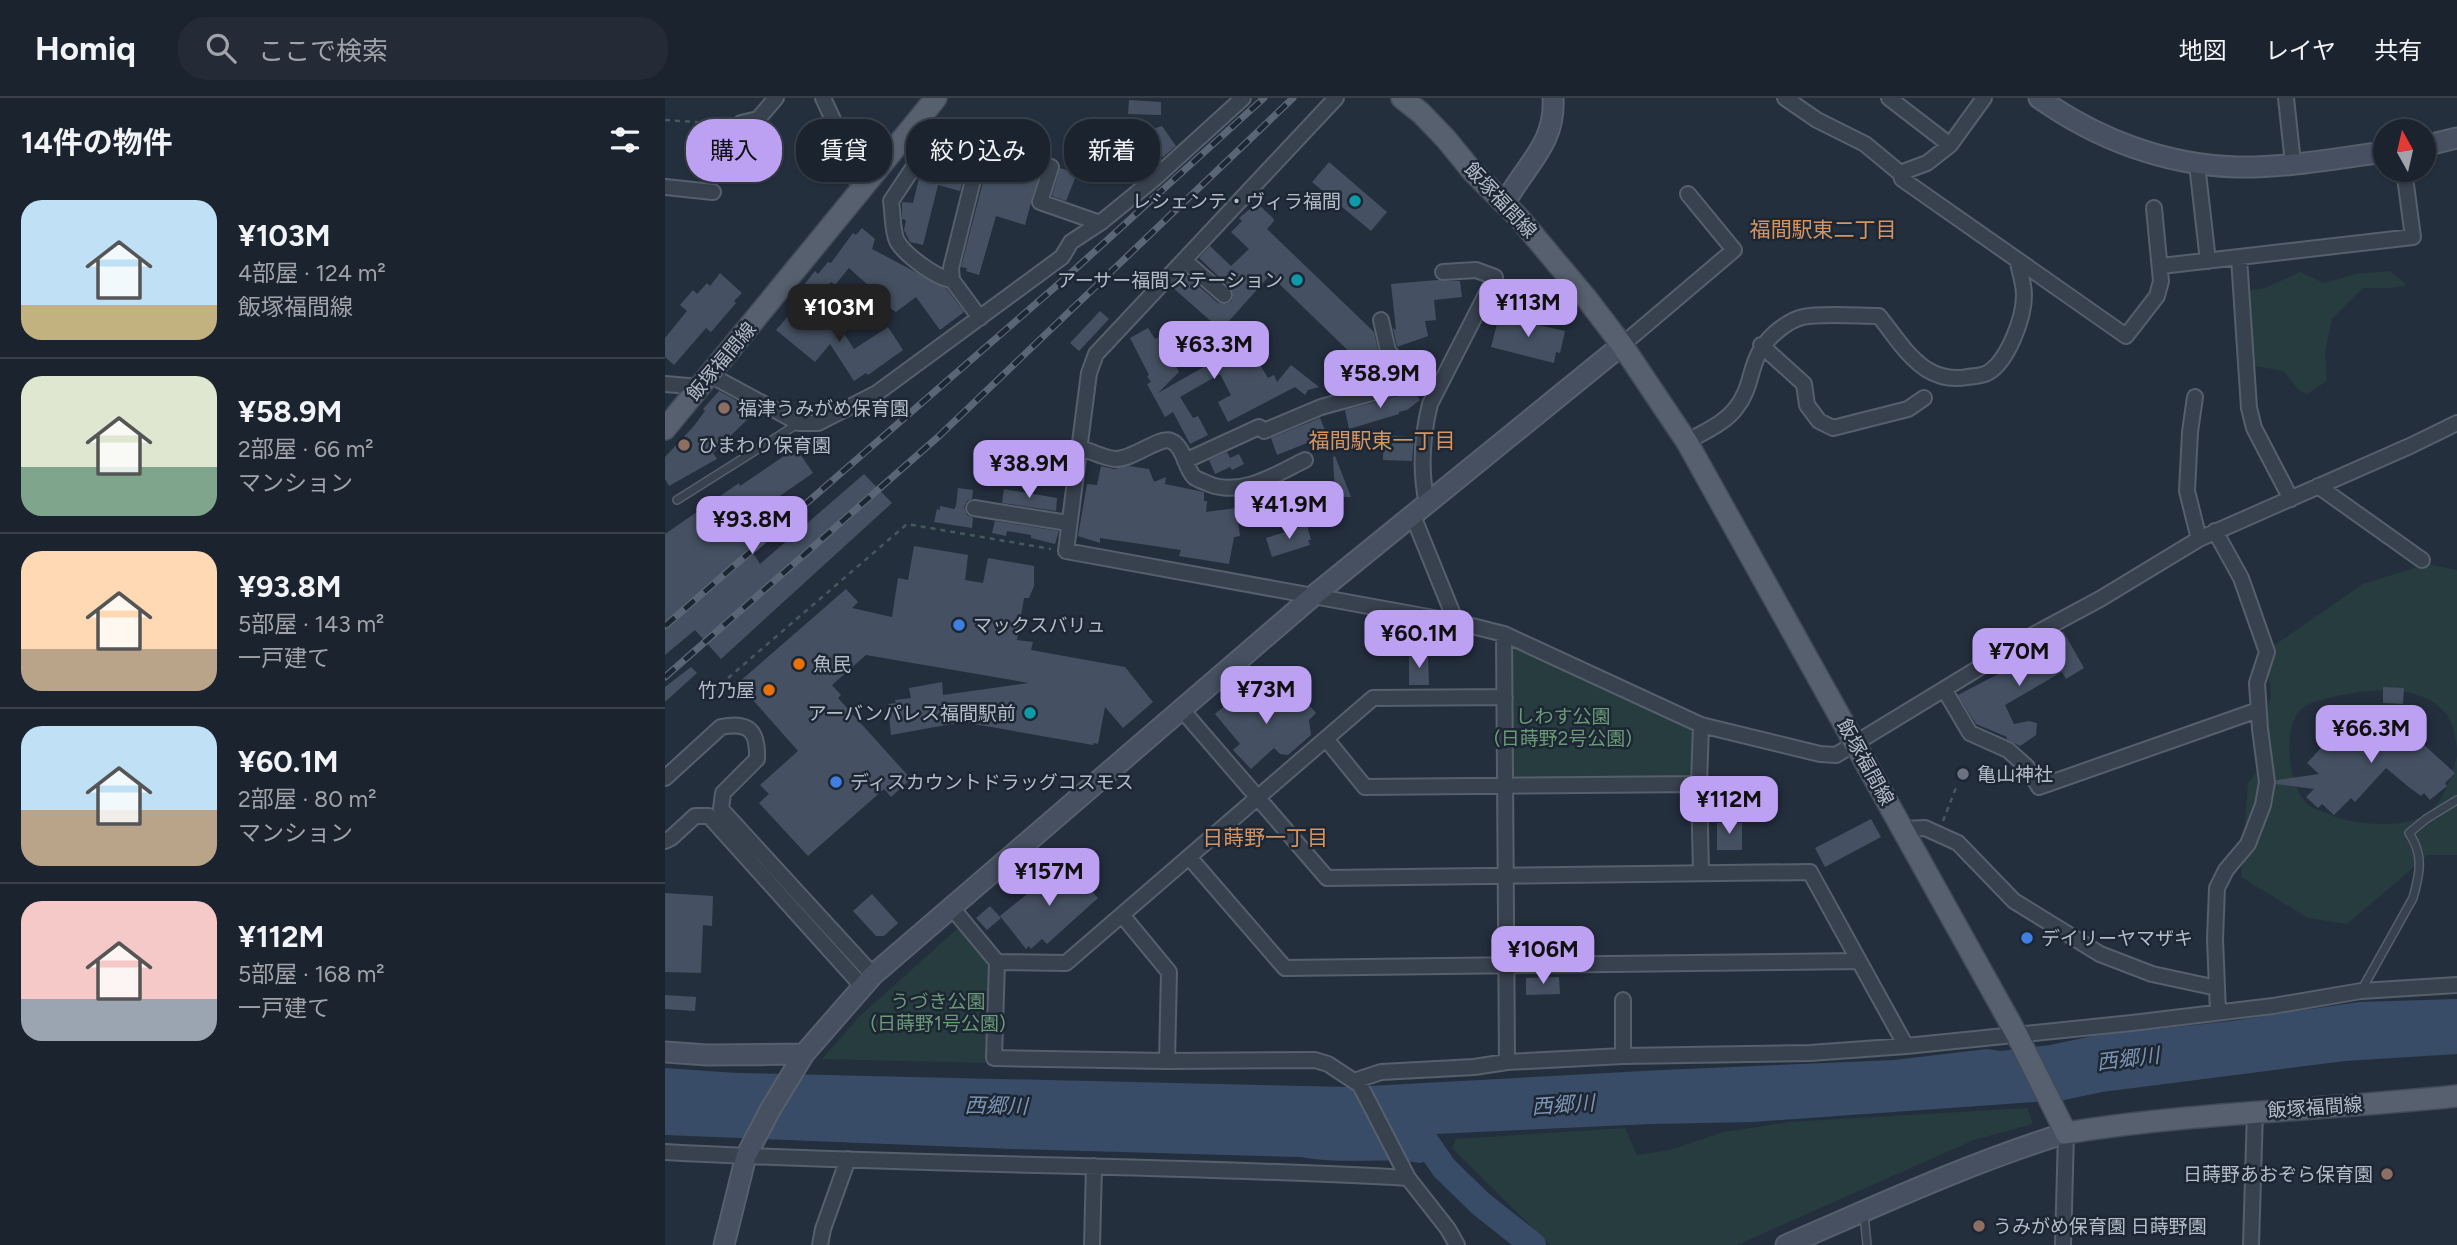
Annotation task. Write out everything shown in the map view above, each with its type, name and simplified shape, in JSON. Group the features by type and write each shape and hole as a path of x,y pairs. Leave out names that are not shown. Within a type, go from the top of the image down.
{"main road":[{"name":"飯塚福間線","path":"665,429 936,98"},
{"name":"飯塚福間線","path":"1402,98 1438,131 1473,172 1505,203 1587,299 1622,345 1687,442 2019,1040 2066,1133 2121,1124 2255,1111 2457,1096"}],"street":[{"path":"758,119 776,98"},
{"path":"823,98 848,152 860,190"},
{"path":"1160,174 1243,98"},
{"path":"1336,98 1096,354 1089,373 1066,551 1456,622 1504,634 1701,725 1820,754 1836,755 2033,635 2100,599 2199,539 2457,423"},
{"path":"1505,203 1543,145 1553,122 1553,98"},
{"path":"1785,98 1817,120 1865,144 1900,173 1902,179 2126,337 2157,296 2161,281 2154,208"},
{"path":"1889,98 1949,145"},
{"path":"1900,173 1927,163 1949,145 1984,98"},
{"path":"2039,98 2088,130 2158,156 2197,164 2239,167 2373,153"},
{"path":"2286,98 2293,163"},
{"path":"2436,143 2457,138"},
{"path":"2197,164 2208,261"},
{"path":"906,178 891,201 897,240 921,265 944,279 952,280"},
{"path":"972,182 951,268 952,280 980,318"},
{"path":"1047,182 1040,202 1100,223"},
{"path":"665,384 705,381 799,423 818,423 877,393 1062,257 1071,242 1100,223 1150,182"},
{"path":"2161,266 2413,237 2406,182"},
{"path":"665,187 713,192"},
{"path":"724,1245 749,1152 799,1062 868,981 1313,597 1734,250 1688,194"},
{"path":"2239,258 2249,408 2254,428 2291,499"},
{"path":"1185,261 1224,295"},
{"path":"1687,442 1723,421 1735,409 1744,395 1761,345 1783,326 1803,317 1879,316 1906,352 1926,369 1951,378 1988,373 2012,342 2021,315 2024,295 2018,262"},
{"path":"1443,272 1476,270 1495,277 1436,389 1426,421 1420,510 1456,622"},
{"path":"1381,320 1388,351 1415,382 1436,389"},
{"path":"1761,345 1804,383 1807,405 1819,421 1833,428 1908,409 1924,398"},
{"path":"1185,461 1259,427 1263,430 1321,407 1415,382"},
{"path":"2195,397 2187,491 2199,539"},
{"path":"1079,447 1115,459 1135,455 1163,440 1171,441 1177,445 1194,477 1216,487 1233,489 1254,484 1305,460"},
{"path":"2318,486 2422,560"},
{"path":"989,510 992,494"},
{"path":"974,508 1068,523"},
{"path":"2215,531 2241,578 2267,652 2257,683 2267,782 2263,805 2248,844 2227,870 2217,888 2215,939 2218,1012"},
{"path":"1504,634 1507,1062"},
{"path":"1944,689 1970,733 2008,750 2027,767 2039,787 2258,710"},
{"path":"997,962 1066,963 1373,698 1505,697"},
{"path":"1183,710 1327,878 1810,872 1906,1046"},
{"path":"665,778 721,727 733,724 746,726 755,734 758,745 757,760 723,793 722,809 868,981"},
{"path":"1701,725 1701,873"},
{"path":"1326,739 1365,787 1699,784"},
{"path":"665,841 695,816 709,816 868,981"},
{"path":"1903,829 1925,828 1958,843 2014,901 2100,954 2152,974 2217,988"},
{"path":"1189,857 1285,968 1859,961"},
{"path":"953,909 997,962 994,1058 1315,1060 1328,1064 1357,1083 1408,1178 1448,1229 1457,1245"},
{"path":"1122,915 1170,972 1167,1061"},
{"path":"1357,1083 1381,1072 1475,1068 1507,1062 1623,1056 1810,1052 2019,1040 2273,1006 2361,991 2457,985"},
{"path":"1623,1000 1623,1056"},
{"path":"665,1052 799,1062"},
{"path":"2251,1245 2255,1111"},
{"path":"1786,1245 2000,1153 2066,1133 2063,1245"},
{"path":"665,1152 749,1152 848,1159 1213,1168 1408,1178"},
{"path":"820,1245 823,1229 848,1159"},
{"path":"1092,1245 1094,1166"}],"lane":[{"path":"677,500 799,423"},
{"path":"2361,991 2413,898 2421,857 2409,833 2426,818 2457,800"},
{"path":"1863,1212 1867,1245"}],"path":[{"path":"665,121 686,122"},
{"path":"713,192 714,182"},
{"path":"728,678 907,524 1066,551"},
{"path":"1938,834 1957,785"}],"green space":[{"path":"2390,271 2407,285 2363,288 2332,319 2325,352 2327,381 2307,394 2300,391 2283,371 2250,365 2245,291 2265,288 2300,272 2324,283 2356,274"},
{"path":"2427,564 2457,570 2457,749 2451,722 2435,703 2422,696 2390,690 2340,695 2305,706 2292,725 2289,754 2295,783 2307,804 2341,819 2384,824 2412,820 2433,809 2445,791 2457,756 2457,855 2428,855 2347,924 2308,918 2241,877 2248,783 2271,751 2264,723 2271,695 2266,651 2363,584"},
{"name":"しわす公園 (日蒔野2号公園)","path":"1519,648 1688,727 1692,733 1694,771 1689,776 1519,780 1512,774 1511,650"},
{"name":"うづき公園 (日蒔野1号公園)","path":"958,928 988,961 990,971 986,1063 822,1059 858,1018"},
{"path":"2027,1108 2033,1124 1974,1140 1737,1245 1550,1245 1452,1148 1456,1139 1625,1128 1637,1155 1670,1150 1724,1132 1789,1122"}],"water":[{"name":"西郷川","path":"2457,999 2457,1054 2345,1061 2102,1092 2064,1100 1753,1122 1434,1134 1425,1161 1421,1163 665,1135 665,1068 737,1073 1350,1087 1894,1060 2050,1045 2093,1036 2231,1021 2359,1002"}],"building":[{"path":"1129,100 1161,102 1161,115 1128,114"},
{"path":"1160,127 1176,146 1163,157 1160,152"},
{"name":"レシェンテ・ヴィラ福間","path":"1329,162 1387,212 1371,231 1312,182"},
{"path":"1060,168 1064,169 1064,182 1074,182 1066,201 1052,196"},
{"path":"918,182 962,182 960,191 938,185 923,245 910,242 904,230 906,220 902,219 902,202 913,203"},
{"path":"983,182 1037,182 1025,225 996,216 979,275 961,267"},
{"path":"1257,203 1273,218 1274,221 1267,229 1374,332 1379,354 1390,368 1392,378 1342,391 1336,375 1363,365 1270,275 1221,330 1172,287 1186,275 1218,303 1231,302 1231,288 1199,258 1210,246 1231,266 1249,249 1231,232 1242,221 1239,218"},
{"path":"862,228 875,239 872,249 946,288 964,312 940,330 916,297 896,312 865,293 870,287 849,268 835,285 831,282 825,289 819,284 812,293 803,286 815,271 818,274 828,262 831,263 853,233 856,235"},
{"path":"720,273 742,293 711,332 706,328 674,365 665,357 665,338 687,311 680,305 693,290 697,294 707,283 710,286"},
{"path":"1460,281 1462,297 1434,300 1436,320 1425,321 1428,336 1397,347 1393,328 1396,330 1391,284"},
{"path":"796,307 823,329 836,321 854,349 888,327 903,350 868,375 866,373 854,381 830,344 815,362 776,330"},
{"path":"1100,311 1109,319 1079,351 1070,343"},
{"path":"1499,316 1565,331 1560,353 1556,352 1554,363 1491,347"},
{"path":"1148,328 1155,339 1160,336 1179,372 1158,393 1258,336 1267,352 1256,358 1268,378 1274,375 1277,382 1291,365 1319,387 1308,390 1305,395 1295,387 1228,422 1218,402 1231,395 1220,374 1180,397 1193,418 1198,416 1208,435 1190,444 1173,412 1165,417 1147,384 1151,382 1147,376 1149,375 1130,338"},
{"path":"719,391 756,411 713,453 717,459 669,486 665,479 665,457 694,426 705,411 703,409"},
{"path":"1414,392 1420,400 1407,410 1349,429 1345,410"},
{"path":"1320,418 1327,435 1277,455 1271,438"},
{"path":"1384,435 1414,437 1412,461 1383,460"},
{"path":"796,448 813,473 758,511 765,522 743,537 760,564 864,474 892,503 721,659 695,630 665,655 665,534"},
{"path":"1041,451 1059,454 1054,473 1039,470"},
{"path":"1227,452 1230,458 1239,454 1244,464 1215,474 1209,460"},
{"path":"1335,456 1351,497 1335,497"},
{"path":"1101,466 1114,469 1129,466 1149,469 1154,482 1166,477 1165,484 1204,492 1206,512 1236,508 1240,536 1234,537 1229,564 1179,556 1181,550 1100,538 1100,543 1078,536 1087,484 1097,485"},
{"path":"1315,481 1319,495 1299,502 1294,488"},
{"path":"958,488 973,490 972,499 967,501 964,507 967,515 973,518 972,528 934,522 940,506 954,509"},
{"path":"1004,489 1057,498 1056,511 1002,503"},
{"path":"995,521 1059,531 1055,544 1031,538 1031,535 1007,531 1006,536 992,533"},
{"path":"1307,525 1310,545 1272,557 1266,538"},
{"path":"914,546 968,555 965,580 983,583 988,558 1034,566 1034,586 1029,598 1024,598 1017,640 1033,642 1031,650 1125,667 1153,702 1123,728 1105,707 1098,744 1093,745 963,722 891,735 888,704 896,703 895,700 911,698 909,688 942,682 943,695 1029,683 866,655 832,685 841,695 838,698 911,779 891,797 884,789 808,856 759,803 769,794 760,785 798,751 738,683 846,589 858,602 852,608 892,617 898,578 908,580"},
{"path":"2063,631 2084,668 2066,679 2062,672 2005,705 2014,724 2029,721 2037,723 2036,735 2020,746 2006,739 2007,737 1976,724 1958,695 2000,673"},
{"path":"1428,654 1429,685 1409,685 1409,655"},
{"path":"691,667 697,673 665,702 665,687"},
{"path":"1247,687 1269,714 1275,709 1277,712 1299,693 1316,713 1309,720 1311,735 1288,755 1280,754 1274,748 1251,769 1233,750 1240,744 1215,714"},
{"path":"2383,687 2404,688 2403,704 2383,703"},
{"path":"2373,710 2395,731 2403,723 2455,773 2445,783 2447,786 2430,800 2424,793 2421,796 2386,768 2355,802 2351,798 2334,815 2322,804 2318,808 2306,797 2314,789 2276,784 2277,780 2319,774 2307,763 2331,737 2334,740 2338,736 2344,741"},
{"path":"1871,819 1881,837 1825,867 1815,848"},
{"path":"1717,823 1742,823 1742,850 1717,850"},
{"path":"1065,863 1098,898 1047,944 1042,939 1031,949 1029,946 1026,949 1000,916"},
{"path":"665,893 713,896 712,926 703,925 701,973 665,972"},
{"path":"872,894 898,923 884,936 876,936 853,911"},
{"path":"990,906 1001,918 987,930 976,918"},
{"path":"1559,977 1560,994 1526,995 1526,978"},
{"path":"665,995 696,997 695,1011 665,1009"}],"waterway":[{"path":"1409,1117 1444,1168 1481,1204 1533,1245"}],"railway":[{"path":"665,626 1062,281 1264,98"},
{"path":"665,677 938,437 1293,98"}],"place":[{"name":"レシェンテ・ヴィラ福間","path":"1355,201"},
{"name":"アーサー福間ステーション","path":"1297,280"},
{"name":"福津うみがめ保育園","path":"724,408"},
{"name":"ひまわり保育園","path":"684,445"},
{"name":"マックスバリュ","path":"959,625"},
{"name":"魚民","path":"799,664"},
{"name":"竹乃屋","path":"769,690"},
{"name":"アーバンパレス福間駅前","path":"1030,713"},
{"name":"亀山神社","path":"1963,774"},
{"name":"ディスカウントドラッグコスモス","path":"836,782"},
{"name":"デイリーヤマザキ","path":"2027,938"},
{"name":"日蒔野あおぞら保育園","path":"2387,1174"},
{"name":"うみがめ保育園 日蒔野園","path":"1979,1226"}],"district":[{"name":"福間駅東二丁目","path":"1823,230"},
{"name":"福間駅東一丁目","path":"1382,441"},
{"name":"日蒔野一丁目","path":"1265,838"}]}
